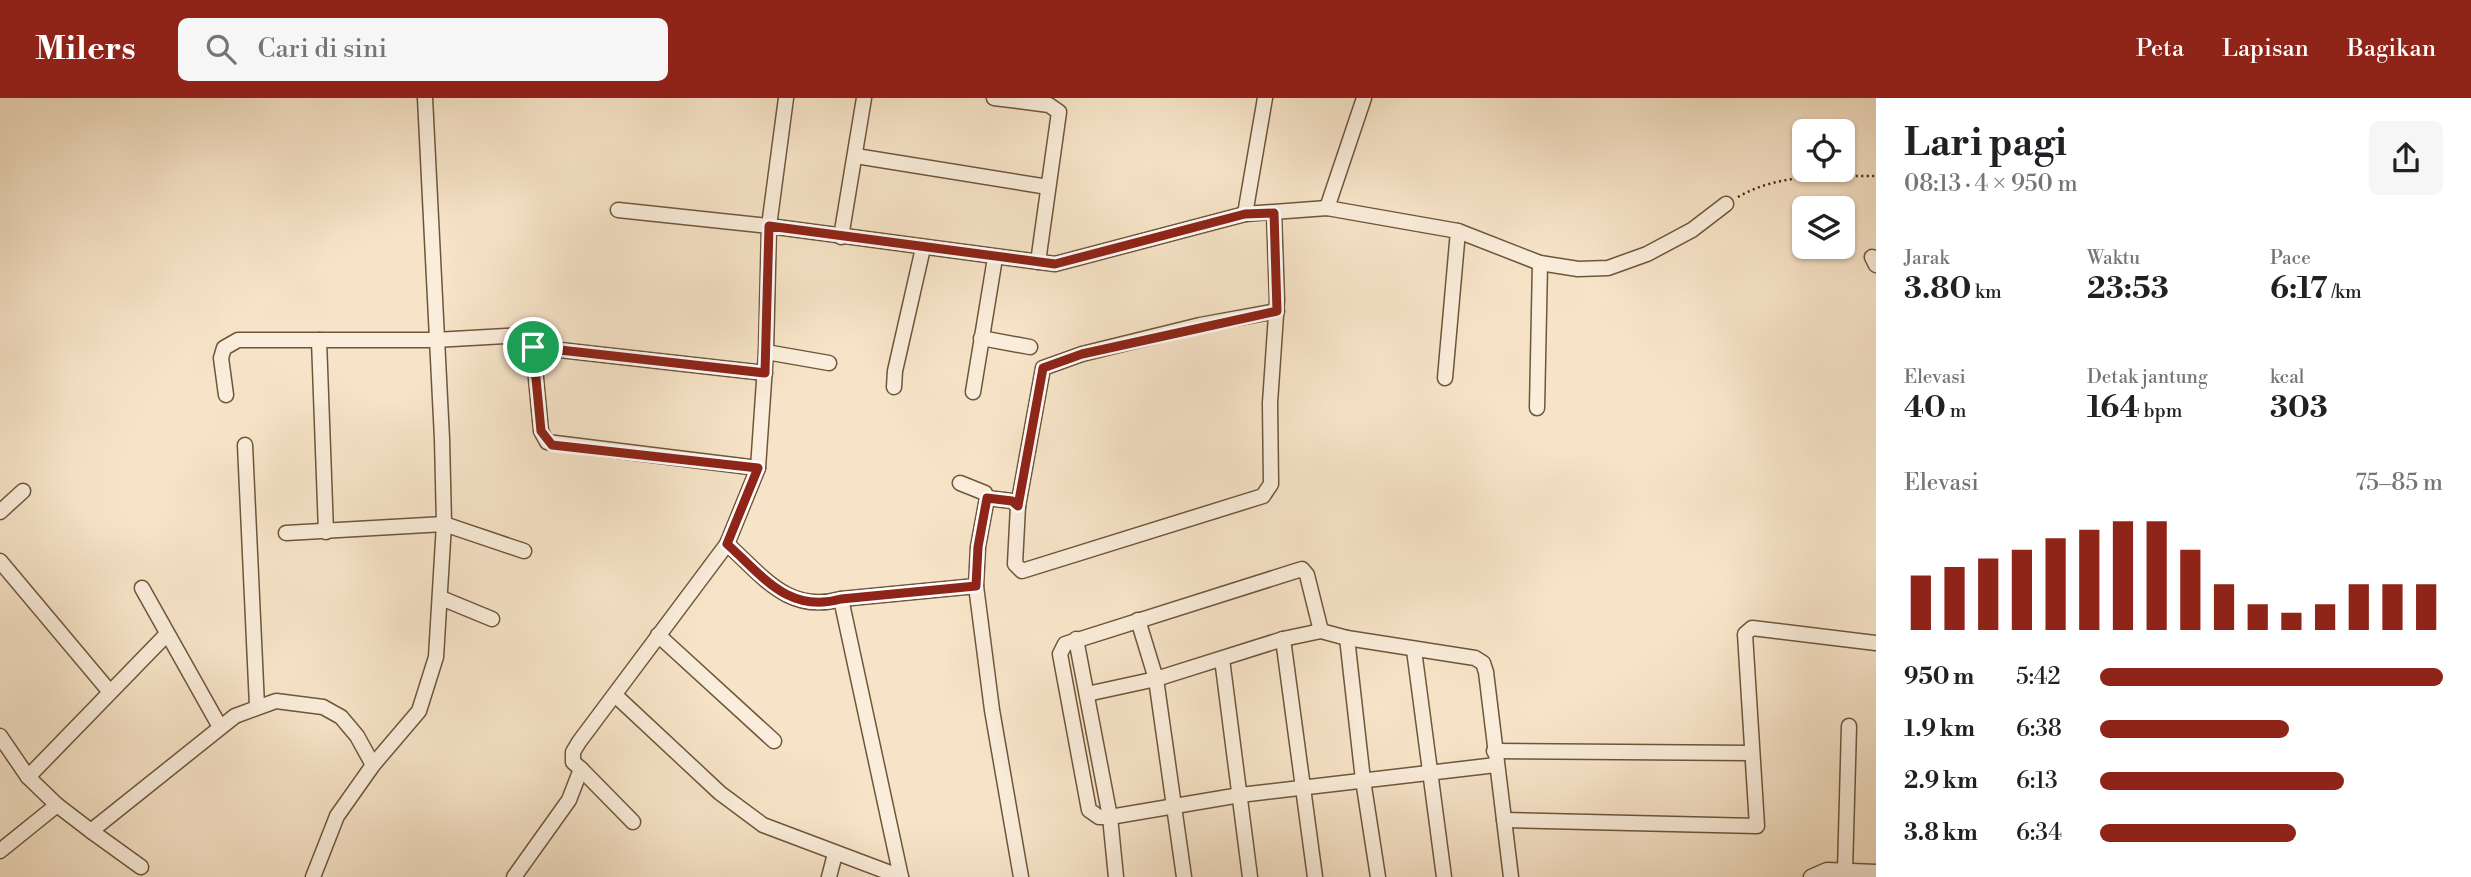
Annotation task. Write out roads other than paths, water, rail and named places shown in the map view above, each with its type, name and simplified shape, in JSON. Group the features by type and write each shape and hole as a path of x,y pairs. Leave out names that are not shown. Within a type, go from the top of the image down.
{"street":[{"path":"313,877 337,816 373,765 419,711 436,657 444,524 425,98"},
{"path":"633,822 573,762 573,752 727,544 758,468 766,352 769,226 786,98"},
{"path":"841,237 864,98"},
{"path":"994,98 1049,105 1059,112 1038,262"},
{"path":"1245,214 1265,98"},
{"path":"1327,208 1364,98"},
{"path":"856,156 1048,187"},
{"path":"618,210 769,226 1055,264 1245,214 1327,208 1458,231 1540,263 1578,269 1608,268 1647,254 1692,230 1726,204"},
{"path":"1274,213 1277,311 1270,403 1271,484 1263,496 1022,571 1015,564 1018,506 1043,368 1082,354 1277,311"},
{"path":"1445,378 1458,231"},
{"path":"894,387 923,247"},
{"path":"973,392 995,258"},
{"path":"1537,408 1540,263"},
{"path":"226,395 221,358 224,348 238,340 435,340 524,335 533,347 541,431 552,445 758,468"},
{"path":"981,338 1030,347"},
{"path":"319,340 326,532"},
{"path":"533,347 765,373"},
{"path":"766,352 829,363"},
{"path":"245,445 257,706"},
{"path":"960,483 985,493 987,498 978,547 976,586 992,710 1021,877"},
{"path":"0,512 23,491"},
{"path":"987,498 1012,501 1018,506"},
{"path":"286,533 444,524 524,551"},
{"path":"727,544 787,598 825,604 841,599 976,586"},
{"path":"0,561 110,692"},
{"path":"1321,631 1307,575 1302,569 1076,639 1061,648 1087,804 1093,815 1110,817 1240,795 1429,772 1495,758 1751,753"},
{"path":"142,588 220,726"},
{"path":"441,598 492,619"},
{"path":"841,599 901,877"},
{"path":"1138,620 1156,678 1184,877"},
{"path":"1504,820 1757,826 1744,641 1747,631 1752,628 1876,643"},
{"path":"1087,694 1156,678 1283,639 1321,631 1414,650 1475,658 1483,663 1511,877"},
{"path":"28,777 167,634"},
{"path":"658,635 774,741"},
{"path":"1347,638 1363,779 1378,877"},
{"path":"1076,639 1110,817 1116,877"},
{"path":"1283,639 1315,877"},
{"path":"1414,650 1444,877"},
{"path":"1222,659 1250,877"},
{"path":"615,695 740,810 763,825 901,877"},
{"path":"91,831 220,726 257,706 276,701 296,702 332,711 358,736 373,765"},
{"path":"1845,871 1849,726"},
{"path":"0,736 28,777 57,805 141,867"},
{"path":"514,877 569,800 581,769"},
{"path":"0,850 57,805"},
{"path":"829,877 835,854"},
{"path":"1811,877 1827,870 1876,872"}]}
